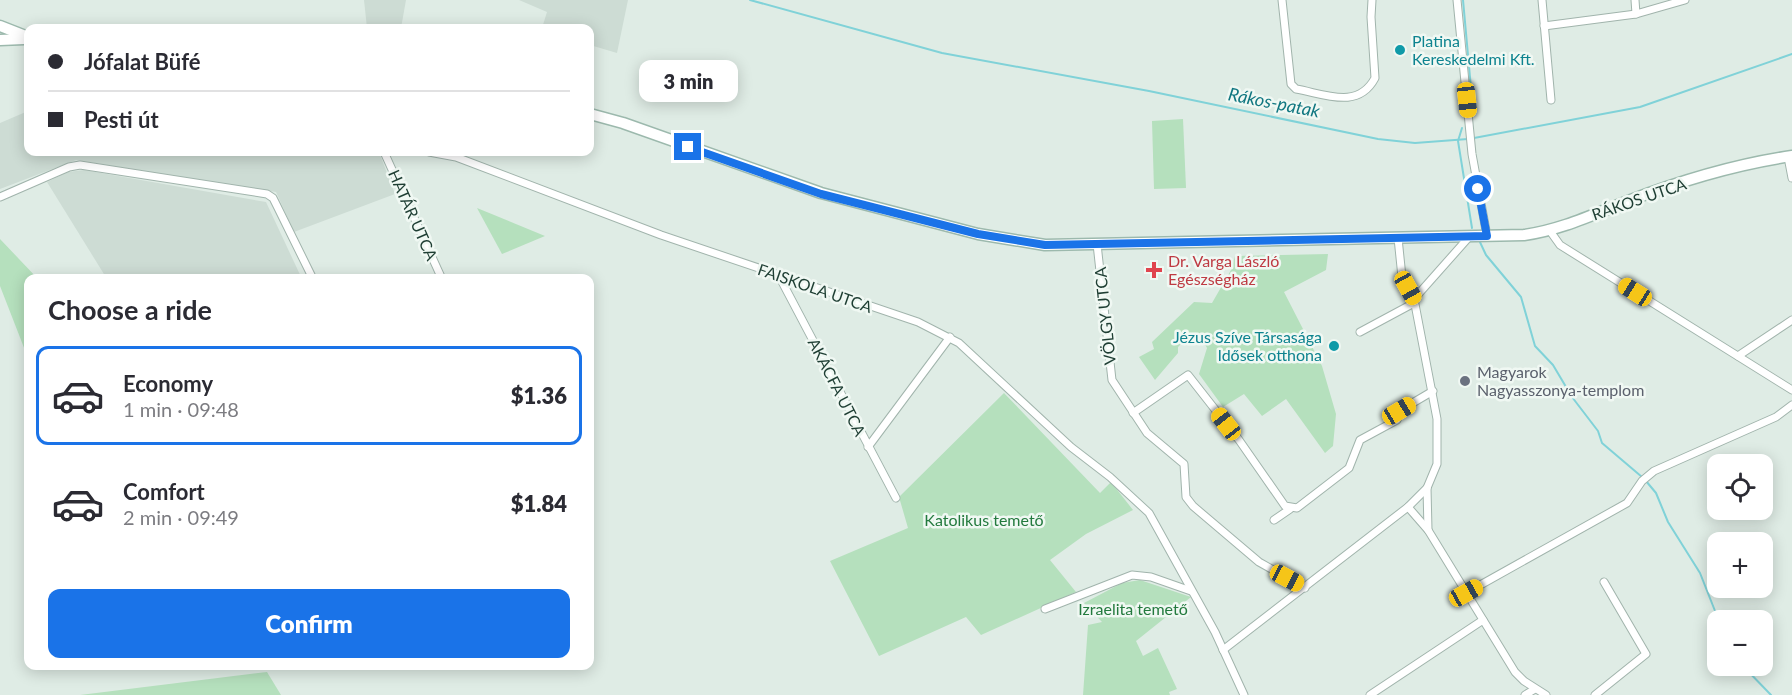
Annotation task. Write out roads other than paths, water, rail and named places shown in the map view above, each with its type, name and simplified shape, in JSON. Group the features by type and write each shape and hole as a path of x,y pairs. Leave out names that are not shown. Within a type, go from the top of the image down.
{"main road":[{"path":"0,34 0,27 24,36"},
{"path":"0,40 24,38"},
{"name":"RÁKOS UTCA","path":"594,115 623,123 762,174 857,203 1015,241 1045,245 1469,237 1550,231 1631,200 1742,165 1790,157"}],"street":[{"path":"1282,0 1291,84 1296,89 1352,99 1365,92 1375,78 1372,1 1380,0"},
{"path":"1457,0 1472,154 1487,236"},
{"path":"1542,0 1551,100"},
{"path":"1635,0 1636,14"},
{"path":"1544,26 1636,14 1685,0"},
{"name":"HATÁR UTCA","path":"386,156 439,274"},
{"name":"FAISKOLA UTCA","path":"445,156 466,161 779,276 918,322 950,337 1149,513 1191,591"},
{"path":"1790,157 1792,178"},
{"path":"0,196 69,167 80,165 267,194 278,206 311,274"},
{"path":"1550,231 1560,245 1792,390"},
{"path":"1437,237 1451,242 1455,249 1453,256"},
{"path":"1360,332 1414,301 1469,237"},
{"path":"1223,650 1408,507 1427,488 1437,464 1439,444 1433,391 1414,301 1402,277 1398,238"},
{"name":"VÖLGY UTCA","path":"1097,244 1108,324 1109,368 1118,392 1147,433 1184,465 1184,489 1193,506 1259,561 1305,588"},
{"name":"AKÁCFA UTCA","path":"779,276 896,498"},
{"path":"1738,356 1792,320"},
{"path":"868,447 950,337"},
{"path":"1133,413 1188,375 1239,440 1285,506 1297,508 1349,468 1360,440 1367,434 1397,420 1399,411 1433,391"},
{"path":"1466,593 1627,503 1649,475 1776,417 1792,405"},
{"path":"1427,488 1428,530"},
{"path":"1408,507 1428,530 1515,672 1546,695"},
{"path":"1274,520 1290,508"},
{"path":"1045,609 1132,575 1151,577 1191,591 1244,695"},
{"path":"1594,695 1646,654 1604,582"},
{"path":"1370,695 1483,620"},
{"path":"1525,695 1535,689"}],"waterway":[{"name":"Rákos-patak","path":"750,0 942,53 1149,91 1378,139 1415,143 1468,139"},
{"path":"1463,0 1472,99"},
{"name":"Rákos-patak","path":"1474,138 1640,107 1792,54"},
{"path":"1462,128 1458,141 1472,228"},
{"path":"1479,240 1486,255 1521,297 1535,346 1553,365 1572,397 1598,431 1602,443 1642,477"},
{"path":"1646,481 1656,493 1668,522 1700,573 1715,610"},
{"path":"1753,676 1771,695"}],"place":[{"name":"Platina Kereskedelmi Kft.","path":"1400,50"},
{"name":"Dr. Varga László Egészségház","path":"1154,270"},
{"name":"Jézus Szíve Társasága Idősek otthona","path":"1334,346"},
{"name":"Magyarok Nagyasszonya-templom","path":"1465,381"}],"park label":[{"name":"Katolikus temető","path":"984,520"},
{"name":"Izraelita temető","path":"1133,609"}]}
